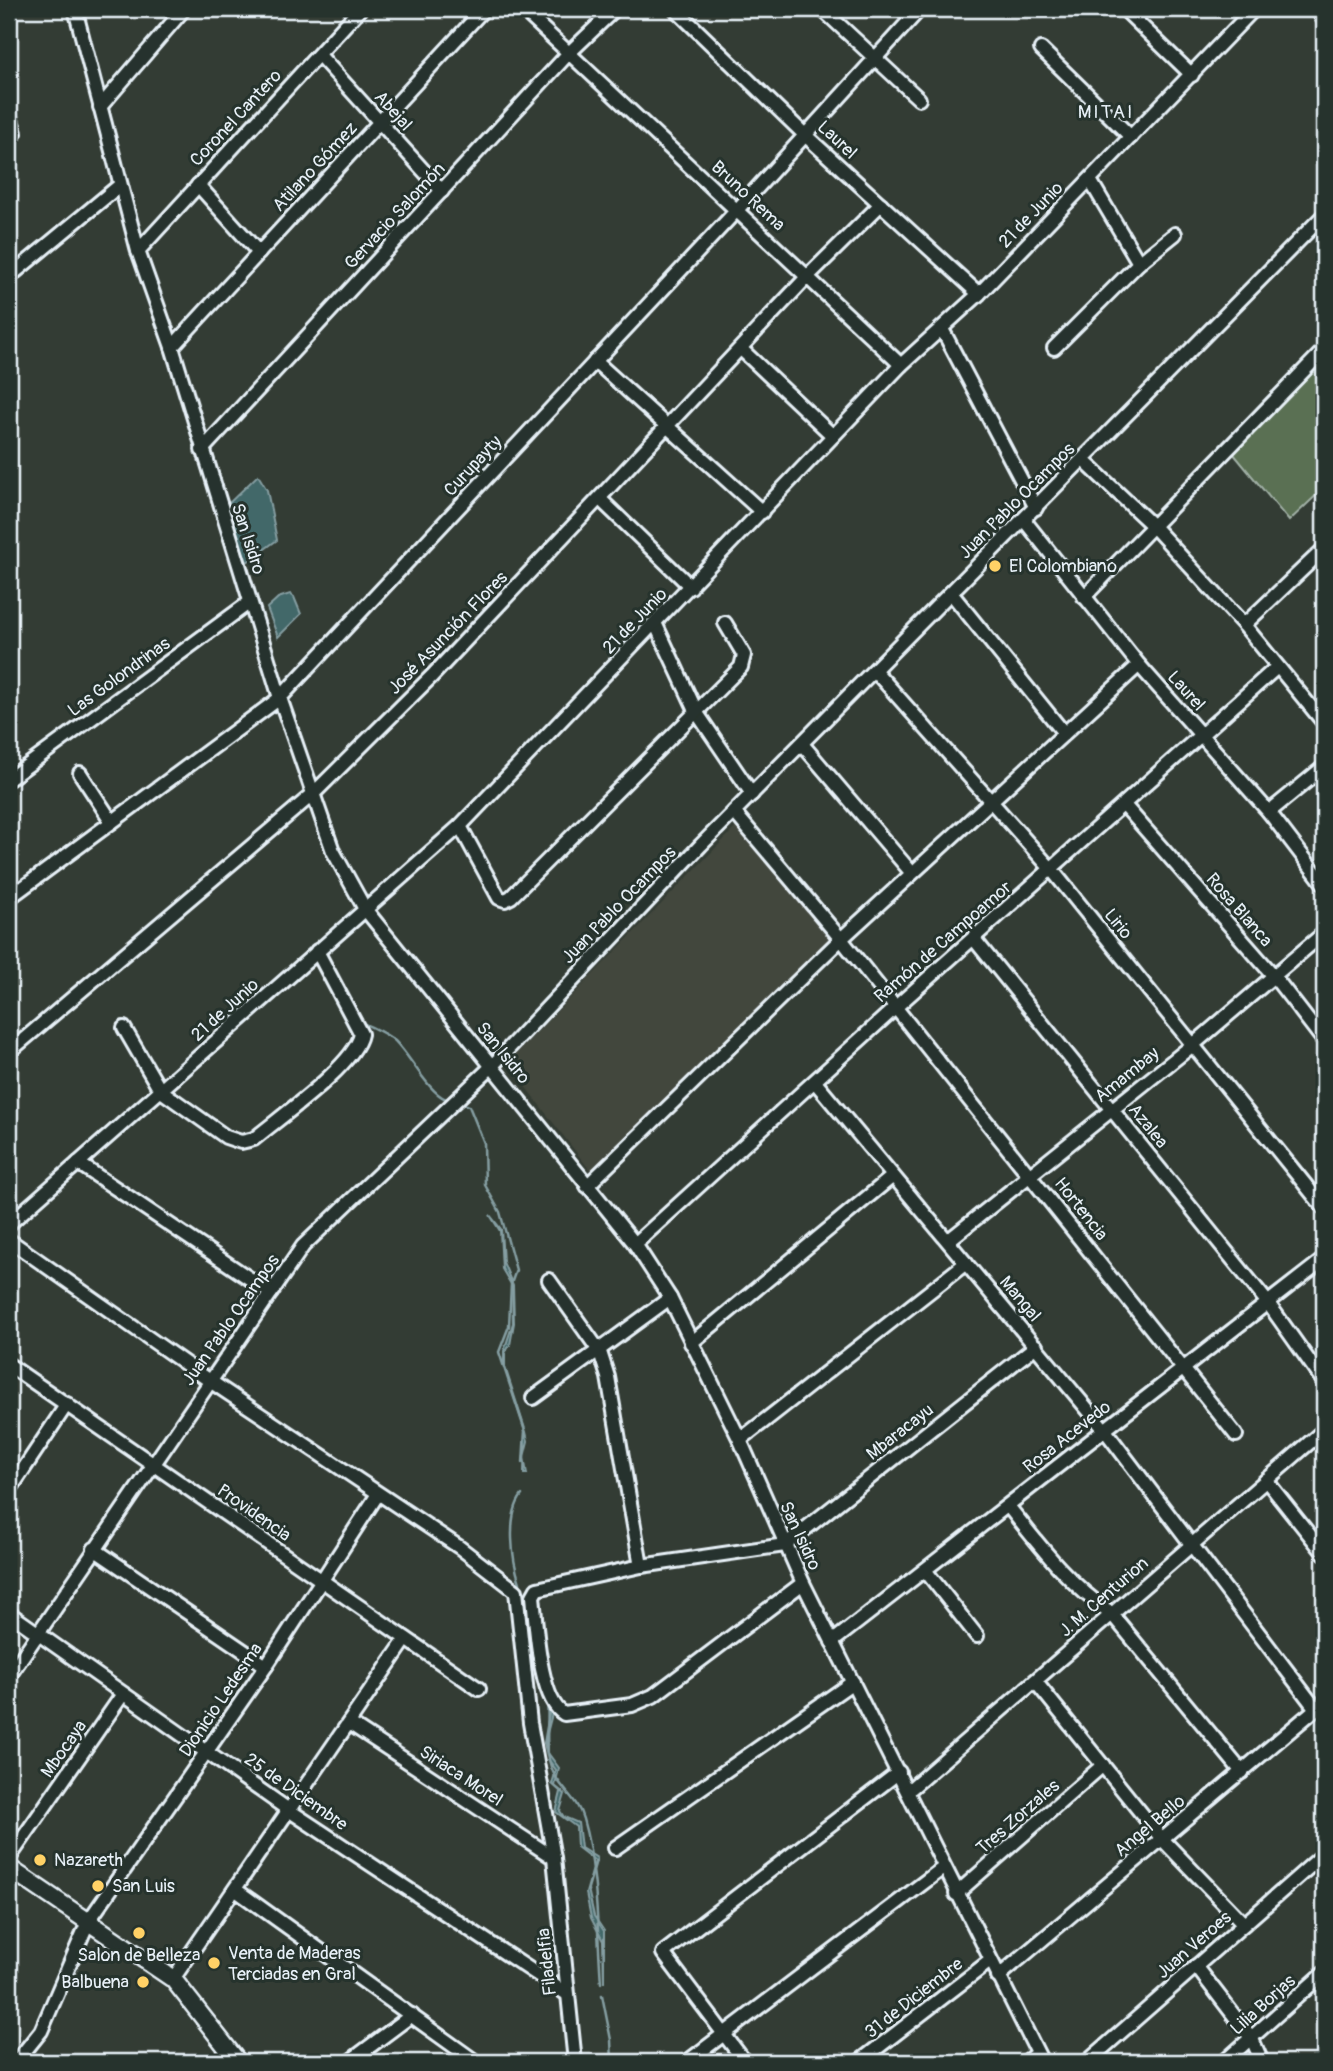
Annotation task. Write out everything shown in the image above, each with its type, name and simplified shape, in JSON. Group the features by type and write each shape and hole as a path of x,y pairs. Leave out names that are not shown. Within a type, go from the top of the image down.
{"main road":[{"path":"9,1868 173,1979 238,2062"}],"street":[{"name":"San Isidro","path":"75,9 138,251 172,347 280,698 333,851 365,909 635,1244 670,1298 740,1440 803,1583 1040,2058"},
{"path":"100,107 184,9"},
{"name":"Coronel Cantero","path":"138,251 360,9"},
{"name":"Atilano Gómez","path":"172,347 484,9"},
{"name":"Bruno Rema","path":"522,9 901,365"},
{"name":"Gervacio Salomón","path":"202,450 568,54 615,9"},
{"name":"Laurel","path":"675,9 805,135 979,294"},
{"path":"822,9 919,99"},
{"name":"Curupayty","path":"9,898 280,698 737,210 920,9"},
{"path":"1124,9 1192,75"},
{"name":"21 de Junio","path":"9,1224 460,826 656,625 901,365 979,294 1254,9"},
{"path":"1317,9 1324,20"},
{"path":"1041,49 1132,137"},
{"name":"Abejal","path":"319,55 442,191"},
{"path":"9,113 15,133"},
{"path":"1090,180 1139,263"},
{"path":"9,277 120,185"},
{"path":"198,186 259,253"},
{"name":"José Asunción Flores","path":"9,1052 313,794 432,676 808,276 881,204"},
{"name":"Juan Pablo Ocampos","path":"9,1676 303,1246 491,1067 734,812 1324,215"},
{"path":"1054,348 1139,263 1175,234"},
{"path":"942,329 1036,508"},
{"path":"741,349 834,436"},
{"path":"1084,597 1324,350"},
{"path":"595,361 669,425 762,512"},
{"path":"1083,460 1153,526 1244,625 1276,668 1324,723"},
{"path":"600,499 691,587"},
{"name":"Laurel","path":"1024,520 1139,665 1269,812 1324,884"},
{"path":"1244,625 1322,556"},
{"path":"951,593 1064,733"},
{"name":"Las Golondrinas","path":"9,779 250,602"},
{"path":"460,826 499,898 505,900 511,897 697,713 744,660 725,623"},
{"path":"656,625 697,713 752,794"},
{"path":"587,1186 911,872 1139,665"},
{"name":"Ramón de Campoamor","path":"635,1244 1276,668"},
{"name":"Lirio","path":"875,671 988,802 1052,870 1324,1208"},
{"path":"802,744 911,872"},
{"path":"1269,812 1324,767"},
{"path":"80,773 112,822"},
{"name":"Rosa Blanca","path":"1124,805 1273,975 1324,1041"},
{"name":"Hortencia","path":"734,812 897,1006 1236,1435"},
{"name":"Amambay","path":"949,1240 1194,1044 1324,933"},
{"name":"Azalea","path":"974,939 1268,1303 1324,1382"},
{"path":"124,1028 160,1090 226,1137 241,1142 254,1139 347,1061 356,1050 361,1034 317,951"},
{"name":"Mangal","path":"815,1082 1104,1429 1190,1546 1320,1706"},
{"path":"78,1163 271,1293"},
{"path":"691,1343 893,1176"},
{"name":"Filadelfia","path":"9,1240 210,1381 479,1561 516,1591 530,1723 554,1858 575,2062"},
{"name":"Rosa Acevedo","path":"832,1642 1324,1259"},
{"path":"740,1440 966,1263"},
{"path":"548,1280 600,1352 608,1377 641,1566"},
{"path":"533,1398 600,1352 670,1298"},
{"name":"Mbaracayu","path":"785,1545 1036,1346"},
{"name":"Providencia","path":"9,1365 480,1689"},
{"path":"9,1491 67,1404"},
{"name":"J. M. Centurion","path":"908,1791 1324,1430"},
{"path":"1266,1480 1324,1553"},
{"name":"Dionicio Ledesma","path":"16,2062 41,2031 88,1922 266,1666 378,1494"},
{"path":"1007,1506 1064,1576 1083,1594 1111,1613 1242,1772"},
{"path":"785,1545 641,1566 534,1592 542,1669 555,1705 564,1714 632,1705 653,1696 803,1583"},
{"path":"94,1549 266,1666"},
{"path":"925,1570 977,1636"},
{"name":"25 de Diciembre","path":"9,1613 290,1811 567,1994"},
{"path":"173,1979 406,1639"},
{"path":"1035,1681 1162,1839 1244,1924"},
{"path":"615,1848 853,1682"},
{"name":"Mbocaya","path":"9,1858 123,1694"},
{"name":"Angel Bello","path":"998,1977 1320,1706"},
{"name":"Siriaca Morel","path":"349,1723 554,1858"},
{"name":"Tres Zorzales","path":"956,1894 1103,1765"},
{"path":"744,2062 663,1953 899,1772"},
{"name":"Juan Veroes","path":"1087,2062 1324,1854"},
{"path":"687,2062 725,2036 943,1868"},
{"path":"236,1890 476,2062"},
{"name":"31 de Diciembre","path":"859,2062 990,1961"},
{"path":"1196,1966 1252,2039 1262,2062"},
{"name":"Lilia Borjas","path":"1224,2062 1324,1973"},
{"path":"349,2062 412,2015"},
{"path":"1026,2062 1040,2058"}],"shaded area":[{"path":"737,826 839,947 593,1174 507,1063"}],"green space":[{"path":"1322,362 1324,488 1289,521 1233,453"}],"water":[{"path":"258,475 267,490 277,540 247,562 226,506"},
{"path":"290,594 301,614 278,637 267,608 278,598"},
{"path":"490,1215 501,1229 503,1262 513,1286 514,1323 510,1345 505,1353 505,1367 526,1432 528,1441 524,1455 525,1431 504,1366 504,1351 513,1323 512,1286 502,1269 500,1231"},
{"path":"524,1598 536,1626 532,1662 544,1683 553,1710 545,1741 548,1753 559,1768 555,1786 565,1794 560,1811 564,1817 578,1823 581,1848 597,1858 588,1889 594,1916 604,1931 604,1983 603,1941 591,1918 586,1893 595,1861 577,1847 576,1827 556,1812 561,1792 552,1784 556,1770 548,1759 544,1743 550,1708 540,1678 529,1662 534,1643 533,1621"}],"waterway":[{"path":"365,1024 395,1041 433,1090 446,1099"},
{"path":"463,1104 469,1106 484,1143 485,1185 500,1212 516,1270 511,1284 509,1326 499,1352 525,1431 523,1463"},
{"path":"520,1583 513,1551 512,1526 522,1495"},
{"path":"547,1701 549,1760 557,1779 578,1807 592,1859 601,1983"},
{"path":"602,1995 611,2040 612,2062"}],"place":[{"name":"El Colombiano","path":"995,566"},
{"name":"Nazareth","path":"40,1860"},
{"name":"San Luis","path":"98,1886"},
{"name":"Salon de Belleza","path":"139,1933"},
{"name":"Venta de Maderas Terciadas en Gral","path":"214,1963"},
{"name":"Balbuena","path":"143,1982"}],"district":[{"name":"MITAI","path":"1106,112"}]}
